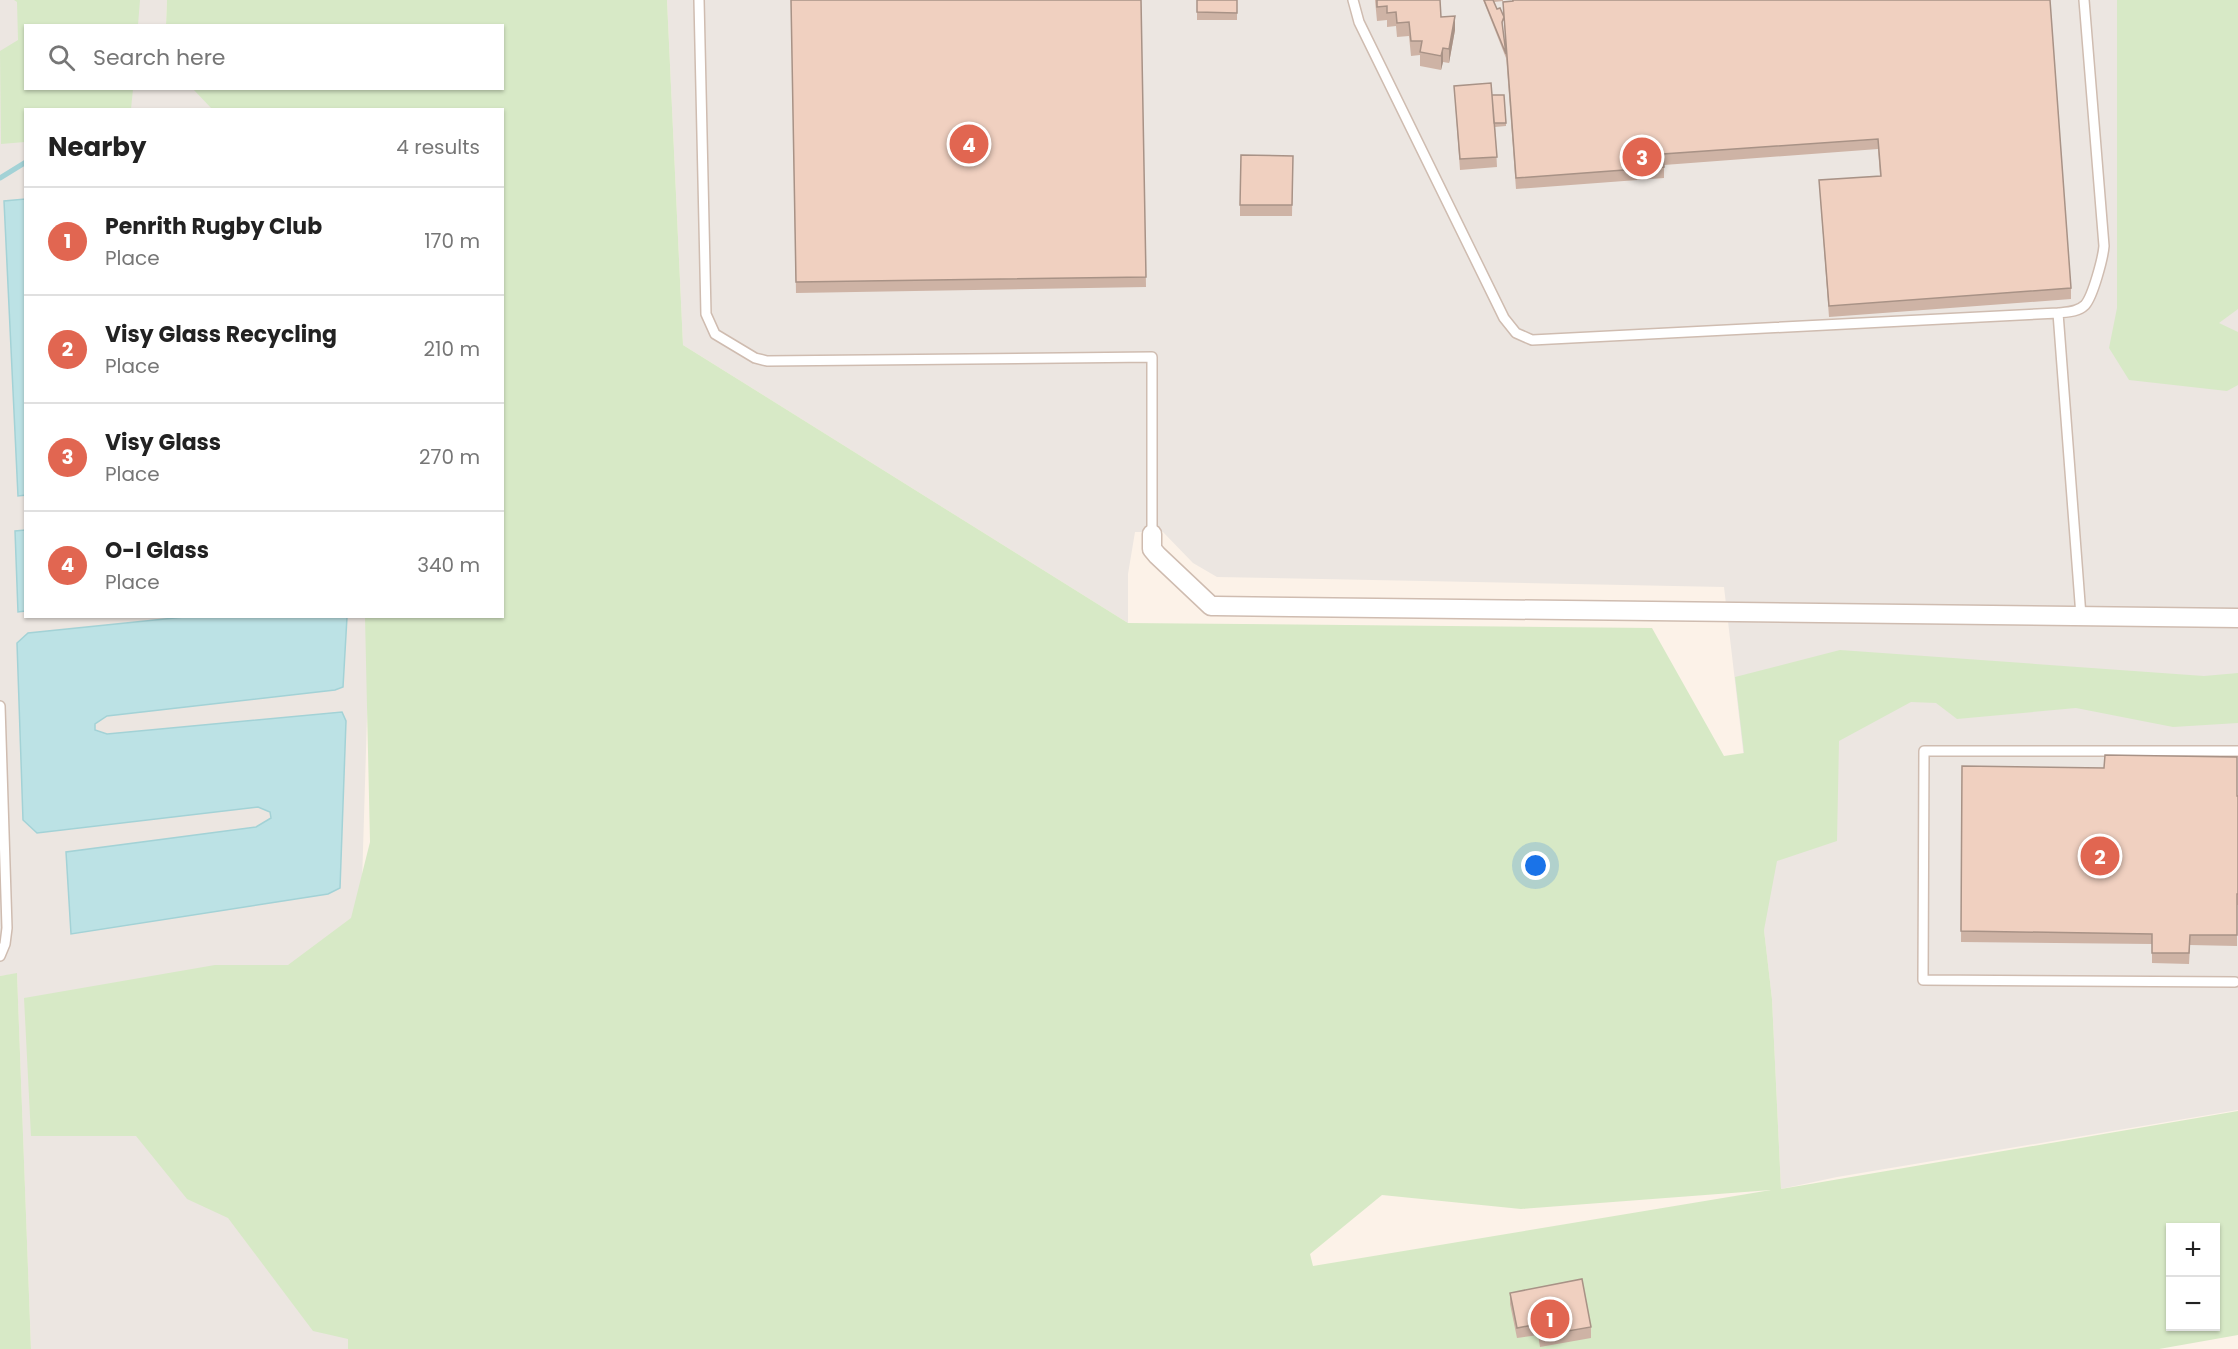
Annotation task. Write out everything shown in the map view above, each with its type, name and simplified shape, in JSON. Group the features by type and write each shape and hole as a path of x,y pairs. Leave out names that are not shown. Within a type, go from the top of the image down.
{"street":[{"path":"1152,534 1152,549 1211,606 2238,618"}],"lane":[{"path":"699,0 706,314 715,334 754,358 767,361 1152,357 1152,534"},
{"path":"1353,0 1359,22 1504,318 1516,333 1532,340 2058,313 2076,310 2086,304 2103,258 2104,246 2084,0"},
{"path":"2058,313 2081,616"},
{"path":"0,706 7,928 5,944 0,956"},
{"path":"2235,982 1923,980 1924,751 2238,751"}],"shaded area":[{"path":"0,0 167,0 166,24 24,24 24,90 198,90 219,108 24,108 24,618 370,618 348,1349 31,1349 17,974 0,976"},
{"path":"667,0 2238,0 2238,1110 1837,1177 1781,1189 1772,999 1724,587 1217,577 1193,563 1163,532 1135,532 1128,574 1128,623 683,345"}],"green space":[{"path":"14,0 140,0 138,24 24,24 24,90 133,90 131,108 24,108 24,142 1,144 0,51 18,40 17,2"},
{"path":"167,0 667,0 683,345 1128,623 1652,628 1724,756 1744,753 1735,677 1840,650 2204,676 2238,673 2238,723 2173,727 2076,708 1957,719 1936,703 1911,702 1839,741 1837,841 1777,861 1764,930 1772,999 1781,1189 2238,1111 2238,1335 2159,1349 348,1349 348,1339 313,1331 228,1218 187,1199 136,1136 31,1136 24,998 215,965 288,965 351,918 370,842 365,618 504,618 504,108 211,108 194,90 504,90 504,24 166,24","holes":["1771,1190 1313,1266 1310,1254 1382,1195 1521,1209"]},
{"path":"2117,0 2238,0 2238,309 2219,323 2238,332 2238,385 2227,391 2129,380 2109,348 2117,308"},
{"path":"17,973 31,1349 0,1349 0,976"}],"water":[{"path":"24,199 24,495 18,496 4,201"},
{"path":"24,530 24,611 18,612 15,531"},
{"path":"174,618 347,618 343,687 335,690 107,716 95,724 95,730 107,734 342,712 346,721 340,888 328,894 71,934 66,852 256,827 271,818 270,812 258,807 37,833 23,820 17,643 28,633"}],"building":[{"path":"791,0 1141,0 1146,277 796,282"},
{"path":"1197,0 1237,0 1237,13 1197,12"},
{"path":"1377,0 1440,0 1441,17 1455,16 1449,49 1443,48 1441,56 1420,52 1422,41 1411,41 1409,22 1397,23 1396,12 1387,13 1387,6 1377,7"},
{"path":"1484,0 1493,0 1504,17 1502,22 1506,54"},
{"path":"1513,0 2050,0 2071,288 1829,306 1819,180 1881,176 1878,139 1663,154 1664,167 1516,178 1503,2"},
{"path":"1491,83 1497,157 1460,159 1454,86"},
{"path":"1492,95 1504,95 1506,123 1494,123"},
{"path":"1241,155 1293,156 1292,205 1240,205"},
{"path":"2105,755 2237,757 2237,935 2190,935 2189,953 2152,953 2152,934 1961,931 1962,766 2104,768"},
{"path":"1582,1279 1591,1327 1540,1336 1538,1324 1517,1328 1510,1293"}],"waterway":[{"path":"0,178 24,163"}],"place":[{"name":"O-I Glass","path":"969,144"},
{"name":"Visy Glass","path":"1642,157"},
{"name":"Visy Glass Recycling","path":"2100,856"},
{"name":"Penrith Rugby Club","path":"1550,1319"}]}
